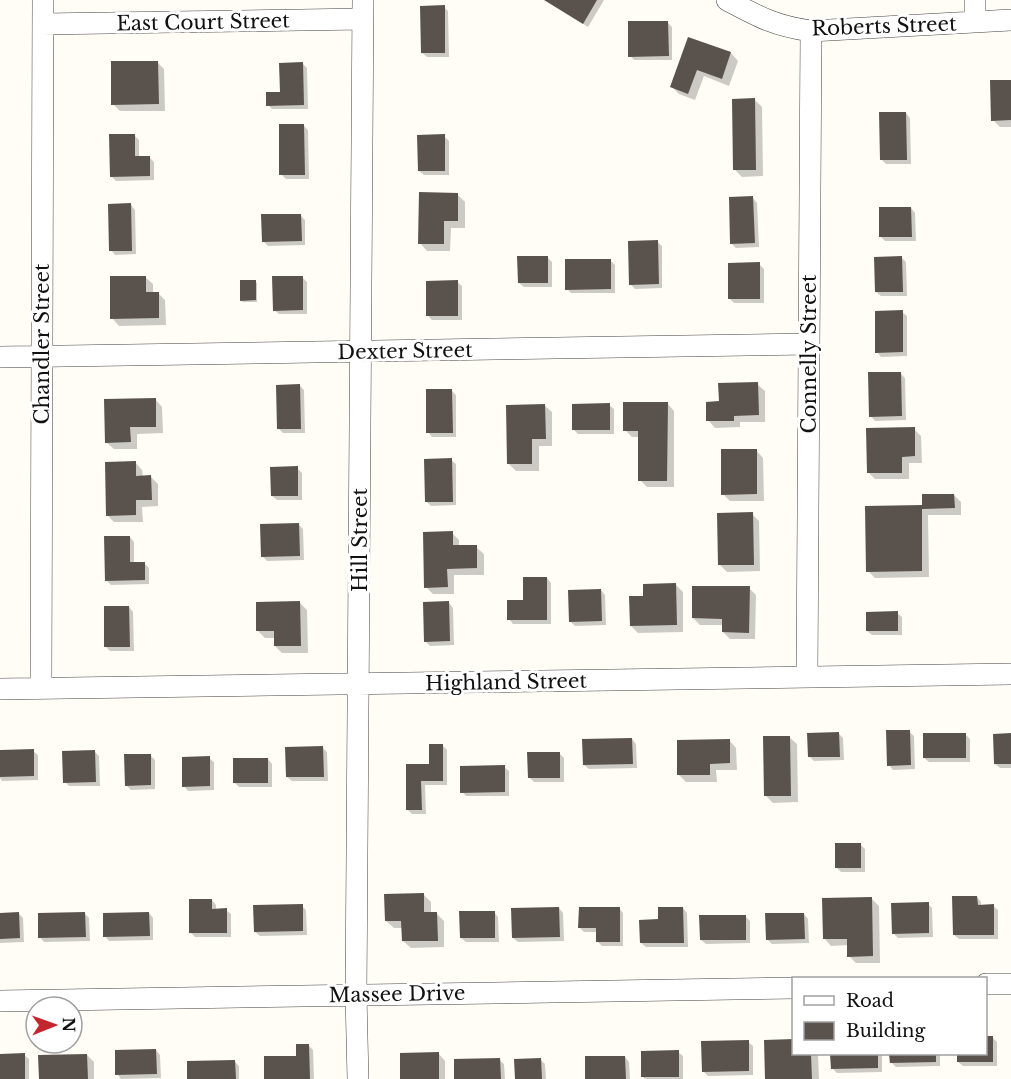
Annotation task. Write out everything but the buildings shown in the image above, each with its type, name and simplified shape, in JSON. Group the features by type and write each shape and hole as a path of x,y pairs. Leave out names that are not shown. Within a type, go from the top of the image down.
{"street":[{"name":"Chandler Street","path":"40,688 43,0"},
{"name":"Roberts Street","path":"727,0 784,27 811,31 1011,20"},
{"path":"975,0 975,22"},
{"name":"East Court Street","path":"43,24 362,9"},
{"name":"Hill Street","path":"358,1079 356,995 362,9"},
{"name":"Connelly Street","path":"807,676 811,31"},
{"name":"Dexter Street","path":"0,357 809,344"},
{"name":"Highland Street","path":"0,689 1011,674"},
{"path":"987,984 1011,984"},
{"name":"Massee Drive","path":"0,1001 792,988"}]}
